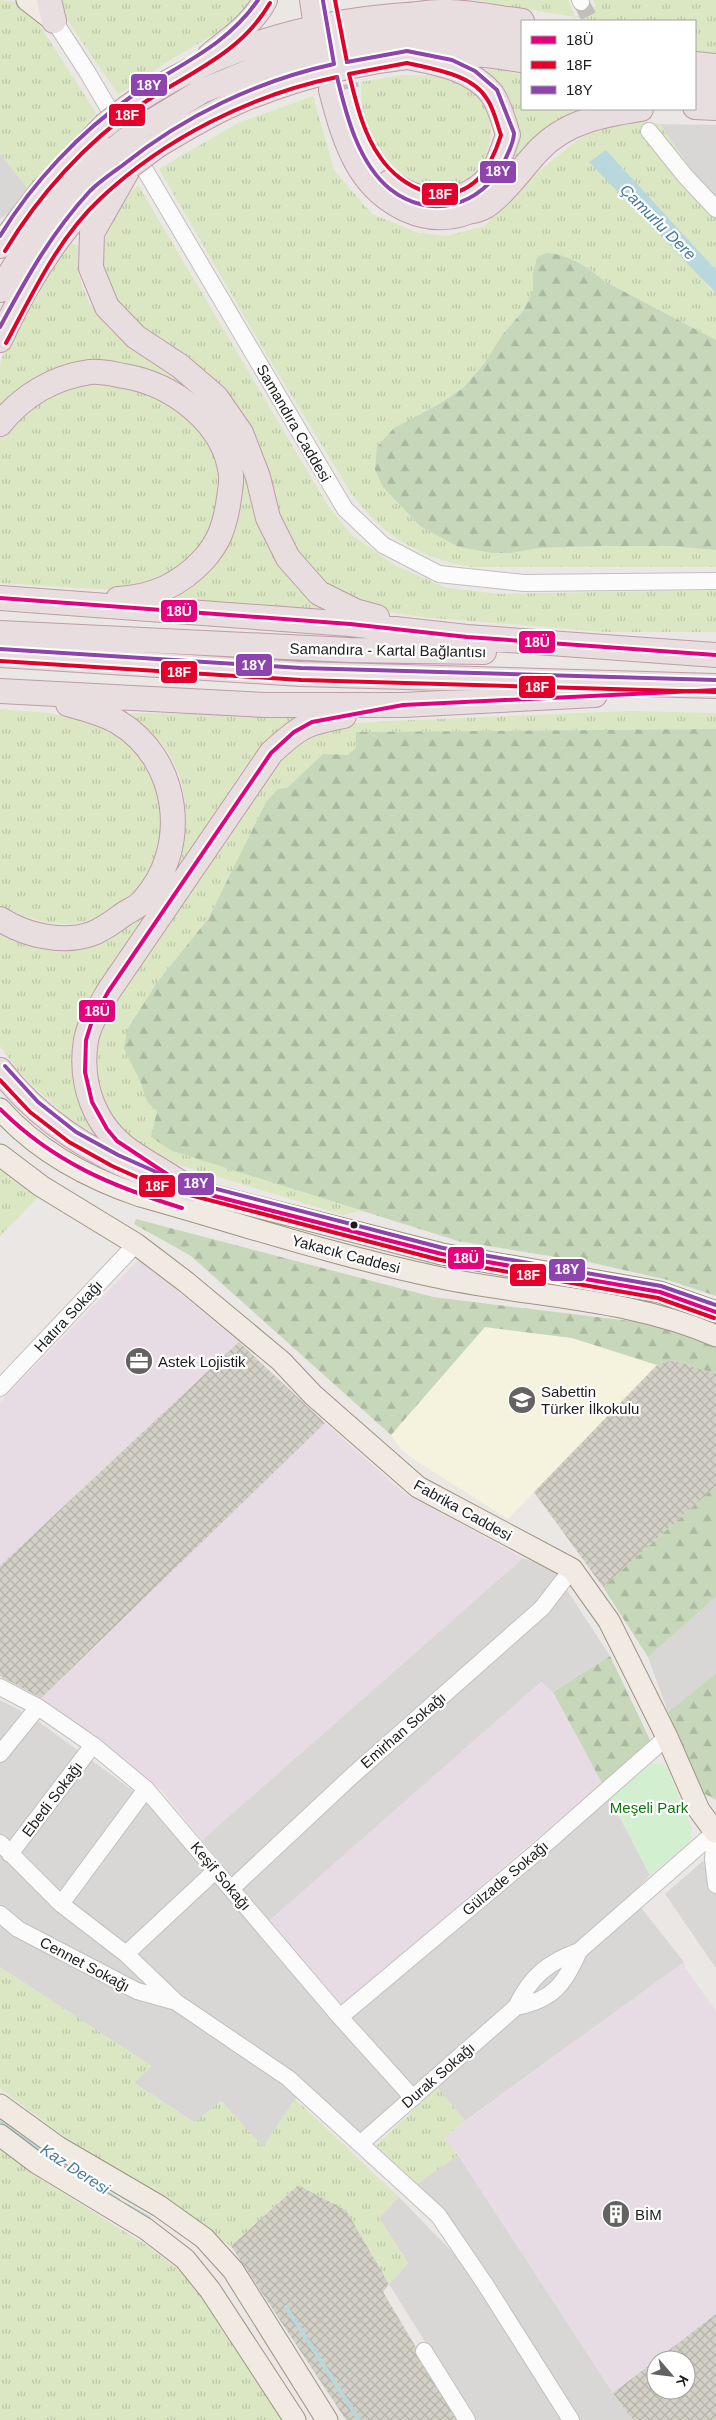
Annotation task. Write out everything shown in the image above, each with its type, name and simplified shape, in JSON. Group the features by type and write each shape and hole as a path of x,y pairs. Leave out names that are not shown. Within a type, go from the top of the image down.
{"highway":[{"path":"197,65 236,34 260,9 265,0"},
{"path":"2,244 42,191 104,126 154,88 197,65 285,35 325,25 374,17 450,12 521,21"},
{"path":"0,290 29,243 61,203 116,148 141,128 210,88 263,66 332,46 382,37 443,32 521,42"},
{"path":"0,340 41,264 64,232 96,194 158,145 235,103 281,85 333,71 407,57 470,54 521,60"},
{"path":"407,57 449,66 471,76 492,94 508,135 499,162 485,182 462,197 437,202 413,196 392,183 375,165 338,89 345,140 360,169 381,194 407,211 433,219 455,218 486,206 539,149 561,133 592,117 645,120"},
{"path":"696,64 716,66"},
{"path":"696,84 716,86"},
{"path":"696,107 716,108"},
{"path":"130,166 92,233 91,268 107,307 136,336 180,366 216,397 241,433 258,476 268,518 288,558 319,593 355,611 467,637"},
{"path":"0,424 12,409 33,393 59,379 91,372 129,377 154,383 173,393 198,413 214,432 225,454 231,475 224,528 216,546 195,568 164,590 129,598 46,603"},
{"path":"0,598 46,603 350,624 467,637 716,655"},
{"name":"Samandıra - Kartal Bağlantısı","path":"0,633 349,650 716,655"},
{"name":"Samandıra - Kartal Bağlantısı","path":"0,655 301,674 716,686"},
{"path":"9,692 265,705 403,705 716,690"},
{"path":"0,919 25,932 48,936 71,938 91,934 142,902 160,875 168,857 173,833 172,804 167,784 149,748 132,733 117,722 93,711 9,692"},
{"path":"191,1190 163,1170 130,1151 98,1118 90,1100 85,1059 86,1039 95,1015 271,753 294,732 312,722 403,705"},
{"name":"Yakacık Caddesi","path":"0,1070 32,1107 66,1134 120,1164 161,1181 191,1190"}],"main road":[{"path":"27,0 51,11"},
{"name":"Yakacık Caddesi","path":"0,1109 20,1130 66,1162 118,1188 140,1196 426,1275 645,1312 690,1325 716,1336"},
{"path":"0,1137 7,1150 41,1186"},
{"path":"0,1155 41,1186"},
{"name":"Fabrika Caddesi","path":"41,1186 136,1244 186,1282 281,1361 313,1395 418,1487 572,1570 609,1620 668,1737 699,1810 716,1831"},
{"name":"Yakacık Caddesi","path":"191,1190 442,1254 660,1292 716,1312"},
{"path":"0,2105 58,2147 159,2206 204,2238 233,2270 327,2420"},
{"path":"0,2134 37,2163 146,2229 185,2259 210,2290 295,2420"}],"street":[{"name":"Samandıra Caddesi","path":"41,0 51,11 345,509 383,545 439,574 524,583 716,581"},
{"path":"645,120 686,177 716,209"},
{"name":"Hatıra Sokağı","path":"0,1388 136,1244"},
{"name":"Emirhan Sokağı","path":"231,1889 352,1775 542,1608 572,1570"},
{"name":"Keşif Sokağı","path":"0,1687 38,1707 93,1744 146,1789 215,1872 412,2098"},
{"path":"0,1754 38,1707"},
{"name":"Gülzade Sokağı","path":"340,2017 532,1856 668,1737"},
{"name":"Ebedi Sokağı","path":"5,1849 93,1744"},
{"path":"61,1904 146,1789"},
{"path":"716,1831 713,1859 716,1885"},
{"name":"Durak Sokağı","path":"360,2144 516,2007 525,1989 541,1971 558,1959 579,1951 716,1831"},
{"path":"5,1849 61,1904 126,1954 176,2002 288,2078 438,2215 485,2284 572,2420"},
{"path":"126,1954 215,1872"},
{"name":"Cennet Sokağı","path":"0,1914 18,1929 137,1991 176,2002"},
{"name":"Durak Sokağı","path":"516,2007 537,2003 561,1985 579,1951"},
{"path":"424,2351 466,2420"}],"shaded area":[{"path":"660,124 716,125 716,199 704,188"},
{"path":"0,153 29,190 9,213 0,219"},
{"path":"139,1259 239,1342 0,1566 0,1402"},
{"name":"Sabettin Türker İlkokulu","path":"484,1327 572,1338 657,1365 508,1519 413,1459 400,1448 391,1435"},
{"path":"239,1342 325,1423 41,1698 0,1676 0,1566"},
{"path":"673,1360 716,1374 716,1486 603,1587 534,1492 657,1365"},
{"path":"325,1423 404,1493 523,1558 202,1840 163,1792 41,1698"},
{"path":"523,1558 554,1570 610,1656 553,1692 541,1682 269,1921 202,1840"},
{"path":"716,1597 716,1673 668,1712 648,1657"},
{"path":"541,1682 553,1692 602,1783 342,2005 269,1921"},
{"path":"0,1700 31,1716 147,1801 284,1965 402,2098 360,2136 304,2089 263,2147 221,2101 195,2123 134,2083 151,2066 0,1967"},
{"path":"608,1795 650,1875 631,1895 684,1962 465,2121 430,2079 409,2091 348,2018"},
{"path":"703,1861 716,1867 716,1968 665,1894"},
{"name":"BİM","path":"684,1962 686,1969 716,2011 716,2314 669,2350 646,2350 646,2368 613,2393 458,2155 443,2138"},
{"path":"458,2155 613,2393 633,2420 577,2420 414,2186"},
{"path":"298,2185 346,2210 389,2284 383,2292 433,2376 462,2420 346,2420 231,2246"},
{"path":"399,2197 460,2260 562,2420 474,2420 389,2284 408,2263 379,2218"},
{"path":"716,2314 716,2420 633,2420 613,2393 646,2368 646,2400 696,2400 696,2350 669,2350"}],"green space":[{"path":"0,0 16,2 35,18 96,113 29,190 0,153"},
{"path":"58,0 256,0 225,27 118,94 59,8"},
{"path":"475,0 568,0 575,17 596,6 593,0 716,0 716,53 696,55 696,20 585,20"},
{"path":"494,69 521,73 521,110 591,110 501,176 501,89 483,70"},
{"path":"402,75 452,78 476,91 488,111 491,134 484,157 470,176 450,187 424,186 395,170 378,152 372,141 364,119 361,82"},
{"path":"313,96 334,170 372,214 419,233 447,236 485,226 508,197 572,144 601,125 636,120 660,124 704,188 716,199 716,270 606,150 710,289 716,293 716,340 604,281 590,269 574,260 556,255 537,257 533,274 533,291 523,311 502,335 484,364 463,388 441,403 394,428 383,487 421,527 510,553 539,548 670,546 716,550 716,567 471,567 452,563 418,551 389,533 363,508 351,493 268,357 159,169 238,123"},
{"path":"138,185 328,506 353,536 396,566 447,588 500,594 716,590 716,632 606,632 422,617 363,608 330,589 302,563 282,527 247,421 205,373 166,341 137,324 114,299 102,267 106,232 118,205"},
{"path":"71,243 78,246 78,273 89,303 110,330 150,361 177,375 213,406 248,478 332,610 168,601 192,587 212,569 209,565 227,439 119,366 0,410 0,367 3,354 30,303"},
{"path":"547,253 563,256 578,262 604,281 716,340 716,550 670,546 597,546 539,548 511,553 492,553 459,547 421,527 383,487 375,470 377,447 394,428 441,403 463,388 484,364 502,335 523,311 533,291 533,274 537,257"},
{"path":"94,380 163,396 202,430 214,453 221,480 212,535 167,580 116,590 0,583 0,439 8,425 57,388"},
{"path":"0,709 48,713 90,721 116,733 137,750 162,795 164,834 148,881 118,907 99,918 72,924 45,922 24,916 0,905"},
{"path":"631,711 716,713 716,729 356,732 356,748 348,756 323,754 287,788 266,802 208,919 158,981 141,1083 147,1102 157,1111 172,1151 361,1211 343,1215 150,1156 109,1119 93,1073 102,1023 251,794 301,740 347,724"},
{"path":"130,713 305,715 272,735 243,769 175,873 180,856 185,822 183,789 178,772 160,742"},
{"path":"716,729 716,1296 668,1280 593,1263 458,1241 172,1151 151,1137 157,1111 147,1102 141,1083 124,1049 127,1030 158,981 208,919 266,802 278,789 287,788 323,754 348,755 356,748 356,732"},
{"path":"152,906 106,975 80,1024 102,1137 70,1120 22,1076 0,1046 0,925 29,942"},
{"path":"0,1163 39,1196 0,1236"},
{"path":"136,1219 433,1297 638,1322 706,1339 716,1344 716,1374 673,1360 657,1365 572,1338 485,1327 391,1435 191,1256 134,1224"},
{"path":"716,1486 716,1597 648,1657 603,1587"},
{"path":"610,1656 651,1742 602,1783 553,1692"},
{"path":"716,1673 716,1800 701,1792 668,1712"},
{"name":"Meşeli Park","path":"652,1764 662,1764 667,1769 692,1829 689,1843 650,1875 608,1795"},
{"path":"0,1967 152,2066 134,2083 194,2123 221,2101 263,2147 295,2099 399,2197 379,2218 408,2263 389,2284 346,2210 298,2185 231,2246 55,2130 0,2088"},
{"path":"437,2087 465,2121 444,2138 458,2155 414,2186 375,2147"},
{"path":"0,2149 42,2180 146,2245 186,2275 223,2325 283,2420 0,2420"}],"water":[{"name":"Çamurlu Dere","path":"606,150 716,270 716,293 589,162"}],"waterway":[{"name":"Kaz Deresi","path":"0,2120 25,2139 118,2200"},
{"name":"Kaz Deresi","path":"124,2204 149,2218"},
{"name":"Kaz Deresi","path":"286,2307 359,2420"}],"tunnel":[{"path":"581,2 590,20"},
{"path":"339,49 347,89"}],"transit line":[{"name":"18Y","path":"0,236 42,178 94,125 132,96 200,54 231,31 258,0"},
{"name":"18F","path":"335,0 347,62"},
{"name":"18Y","path":"0,327 30,273 52,239 76,207 102,180 146,147 222,102 277,80 334,64 323,1"},
{"name":"18F","path":"5,251 32,210 48,190 64,171 100,136 139,106 228,50 258,21 270,3"},
{"name":"18Y","path":"337,77 349,122 369,166 390,189 405,199 438,206 454,204 469,198 483,189 504,162 514,133 497,90 475,71 452,60 407,51 347,62"},
{"name":"18F","path":"407,63 439,70 462,78 480,91 492,107 501,135 486,169 478,179 465,188 452,193 438,194 412,186 389,168 369,138 349,74 407,63"},
{"name":"18F","path":"6,343 59,248 86,214 126,176 181,138 241,107 273,95 337,77"},
{"name":"18Ü","path":"0,598 350,624 467,637 716,655"},
{"name":"18Y","path":"0,649 301,668 716,680"},
{"name":"18F","path":"0,661 301,680 716,692"},
{"name":"18Ü","path":"716,690 403,705 312,722 294,732 271,753 108,992 92,1021 86,1040 85,1072 92,1102 107,1129 117,1141 191,1190 442,1254 660,1292 716,1312"},
{"name":"18Y","path":"5,1066 38,1102 76,1132 118,1155 163,1175 443,1248 661,1286 716,1305"},
{"name":"18F","path":"0,1080 30,1112 69,1142 112,1166 159,1187 440,1260 658,1298 714,1318"},
{"name":"18Ü","path":"0,1109 41,1144 84,1170 131,1191 182,1208"}],"place":[{"name":"Astek Lojistik","path":"139,1361"},
{"name":"Sabettin Türker İlkokulu","path":"522,1400"},
{"name":"BİM","path":"616,2214"}]}
